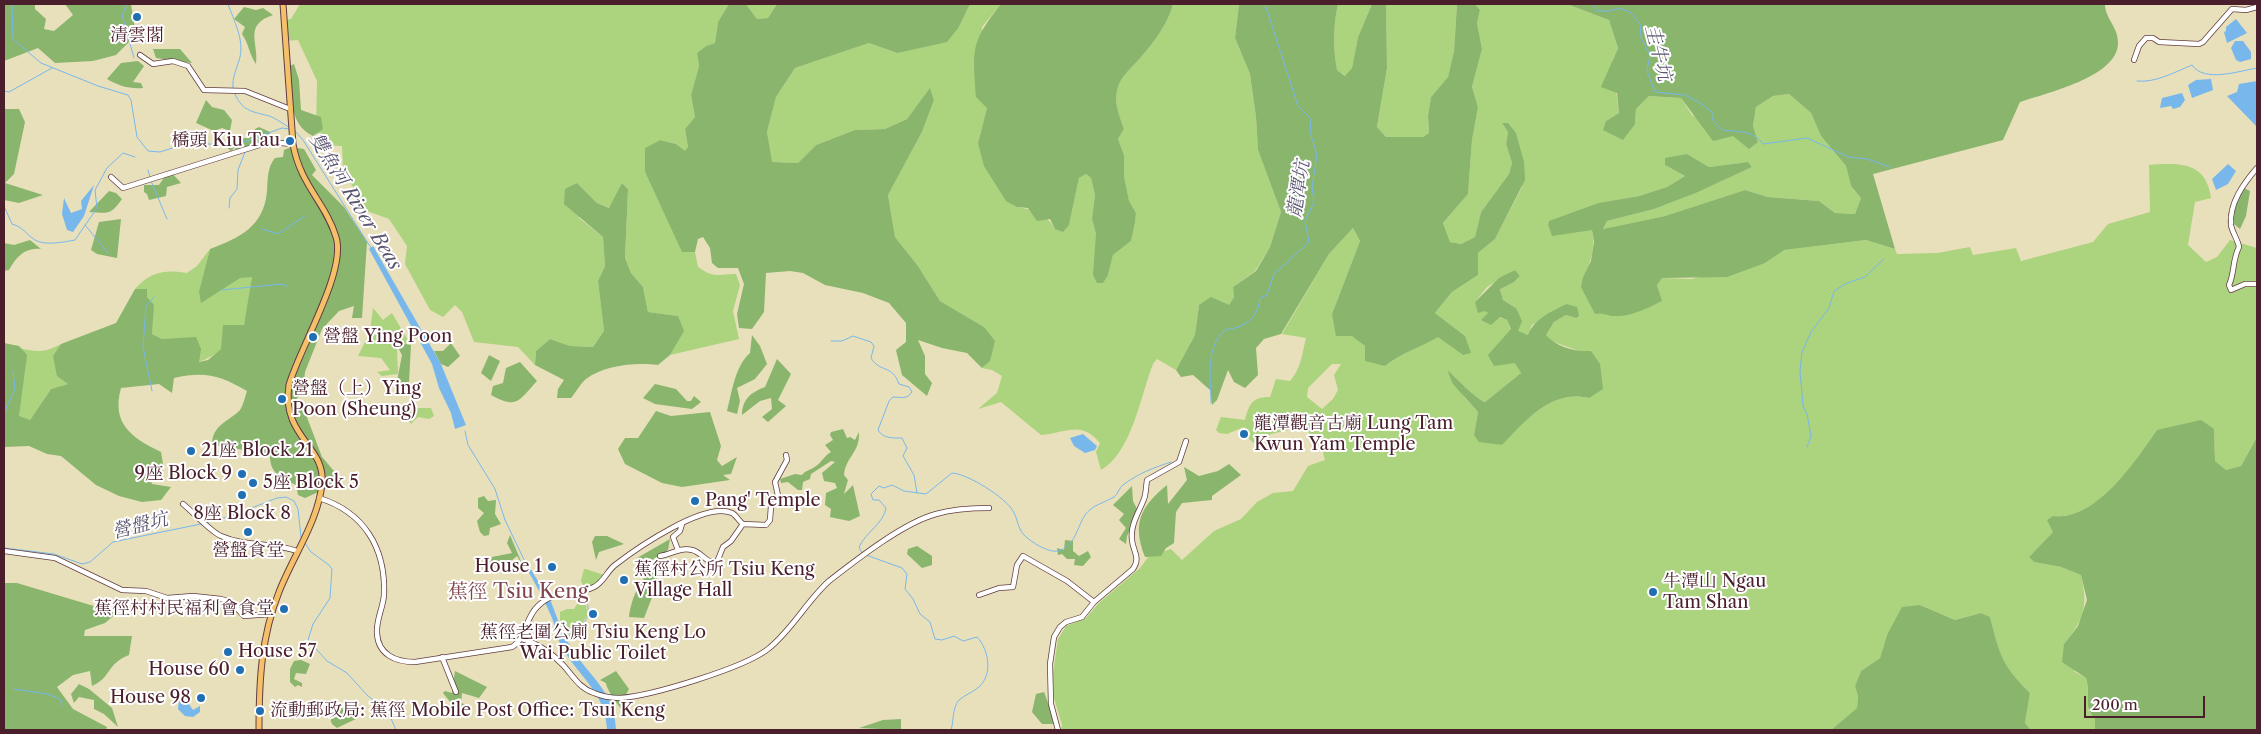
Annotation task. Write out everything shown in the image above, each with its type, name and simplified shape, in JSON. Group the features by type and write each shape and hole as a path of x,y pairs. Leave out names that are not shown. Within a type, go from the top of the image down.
{"main road":[{"path":"259,730 261,667 271,614 319,498 322,482 321,468 317,458 293,424 288,408 288,392 334,272 338,247 333,228 301,174 293,142 283,4"}],"street":[{"path":"2134,60 2138,46 2146,38 2153,38 2159,42 2199,44 2204,42 2232,10 2246,10 2257,7"},
{"path":"140,55 153,64 173,61 188,66 204,90 238,90 290,109"},
{"path":"111,177 123,188 269,142 293,142"},
{"path":"2257,168 2238,193 2234,206 2231,225 2239,247 2233,258 2234,276 2229,285 2231,290 2245,284 2257,284"},
{"path":"1058,730 1052,704 1050,664 1054,638 1060,627 1066,622 1082,617 1094,602 1134,569 1137,563 1137,552 1132,540 1135,517 1144,499 1147,480 1179,462 1186,441"},
{"path":"319,498 352,513 363,526 374,545 383,578 383,602 377,634 384,651 400,661 415,662 504,650 516,645 522,639 530,616 542,602 551,596 596,586 615,565 682,524 702,515 716,511 727,512 736,516 743,524 766,525 769,523 771,506 779,500 775,482 787,461 786,455"},
{"path":"183,504 216,533 246,544 286,547 297,551"},
{"path":"522,639 532,642 556,658 576,682 594,693 617,698 644,694 712,674 750,660 766,651 783,636 817,592 868,553 909,526 936,514 974,508 989,508"},
{"path":"678,550 673,537 680,531 682,524"},
{"path":"660,556 678,550 692,550 709,562 717,562 723,547 731,541 743,524"},
{"path":"4,551 55,558 122,590 146,590 167,598 192,596 222,599 231,602 244,616 271,614"},
{"path":"979,595 999,588 1013,587 1016,565 1023,556 1067,581 1094,602"},
{"path":"442,657 456,692"}],"green space":[{"path":"4,4 35,4 35,9 46,19 44,29 54,31 73,15 65,4 131,4 136,35 116,55 93,61 55,63 38,48 4,61"},
{"path":"300,4 734,4 729,5 718,22 715,43 706,46 697,53 699,66 691,95 695,117 685,129 688,147 685,152 676,144 660,140 645,148 645,172 682,251 695,252 698,267 709,273 717,275 736,274 740,285 733,311 739,339 670,355 675,344 678,316 648,312 643,287 631,273 625,258 628,189 622,183 610,208 597,203 577,183 579,218 603,237 605,266 598,281 604,331 593,347 570,346 550,339 536,351 535,365 518,347 474,342 462,312 455,305 443,317 430,310 405,264 407,246 389,219 367,211 343,170 342,146 324,145 316,131 317,81 298,40 286,41 285,20 291,19"},
{"path":"729,4 746,4 757,19 768,18 777,4 970,4 959,27 947,42 897,53 869,43 795,68 776,97 767,132 772,162 798,163 816,145 855,130 885,129 907,119 930,88 934,100 922,132 888,195 895,237 918,266 940,301 984,327 995,341 990,361 982,368 967,353 942,348 918,340 925,356 925,374 932,383 927,396 902,375 896,350 906,342 906,323 889,303 863,293 825,285 803,273 790,271 766,273 764,312 752,329 739,328 737,314 744,284 738,268 718,268 712,263 710,248 703,237 698,239 695,252 682,252 645,172 645,148 660,140 676,144 685,151 688,147 685,129 695,117 691,95 699,66 697,53 706,46 715,43 718,22"},
{"path":"746,4 777,4 768,18 757,19"},
{"path":"970,4 1001,4 982,27 987,108 978,143 1017,207 1039,213 1055,229 1069,225 1079,178 1086,174 1091,178 1095,195 1092,219 1096,234 1096,253 1108,275 1113,255 1131,241 1136,213 1129,202 1124,176 1124,155 1118,139 1124,129 1116,101 1120,81 1165,25 1173,4 1239,4 1235,38 1250,74 1258,150 1281,212 1270,247 1255,271 1233,287 1234,297 1229,305 1199,305 1195,335 1176,370 1157,359 1153,364 1128,437 1112,462 1101,470 1096,452 1100,443 1086,432 1073,430 1041,435 1001,402 978,409 997,393 1002,376 992,370 982,368 990,361 984,327 940,301 918,266 895,237 888,195 922,132 934,100 930,89 907,119 885,129 855,130 816,145 798,163 771,162 767,132 776,97 795,68 869,43 897,53 959,27"},
{"path":"1001,4 1173,4 1160,32 1123,77 1118,86 1117,106 1124,129 1118,139 1124,155 1124,176 1129,201 1136,213 1131,241 1113,255 1108,275 1103,283 1097,283 1093,275 1096,234 1092,219 1095,195 1091,178 1086,174 1079,178 1069,225 1063,232 1055,229 1050,219 1037,221 1028,208 1017,207 1006,201 984,166 978,143 987,108 976,97 974,57 984,28"},
{"path":"1239,4 1338,4 1334,29 1335,53 1337,70 1345,76 1352,68 1358,37 1372,4 1386,4 1387,68 1377,127 1386,137 1423,137 1429,133 1428,116 1431,97 1448,77 1454,51 1457,4 1475,4 1480,10 1477,23 1482,49 1472,87 1478,107 1472,140 1468,194 1443,223 1450,242 1461,244 1475,237 1481,212 1509,174 1512,163 1506,144 1508,132 1502,123 1508,123 1516,133 1524,162 1525,180 1495,239 1478,253 1478,275 1452,292 1435,313 1465,336 1471,353 1463,355 1438,337 1398,357 1385,366 1365,361 1365,346 1352,336 1336,336 1332,314 1360,241 1353,228 1329,254 1281,334 1264,339 1256,348 1258,375 1245,388 1234,382 1228,370 1217,400 1212,405 1210,390 1193,375 1181,377 1176,370 1195,335 1199,305 1211,297 1229,305 1234,297 1233,287 1256,271 1270,247 1281,212 1258,150 1250,74 1235,38"},
{"path":"1338,4 1372,4 1358,37 1352,68 1346,76 1337,70 1335,53 1334,29"},
{"path":"1386,4 1457,4 1454,51 1448,77 1431,97 1428,116 1429,133 1423,137 1386,137 1377,127 1387,68"},
{"path":"1475,4 1567,4 1609,20 1618,48 1612,61 1619,113 1606,121 1635,124 1636,109 1649,96 1681,98 1692,115 1733,136 1758,142 1753,126 1756,107 1773,96 1789,94 1811,113 1821,136 1846,166 1851,186 1861,198 1855,214 1835,213 1819,201 1768,197 1745,190 1665,216 1603,229 1607,221 1654,209 1696,193 1752,167 1748,162 1709,167 1687,154 1665,165 1685,176 1667,187 1639,196 1598,203 1550,221 1548,225 1552,235 1592,229 1592,254 1583,277 1603,312 1610,314 1625,314 1661,301 1657,284 1662,278 1691,279 1765,263 1783,250 1866,240 1895,249 1897,254 1937,253 1970,247 1973,255 2016,248 2021,261 2093,242 2108,224 2150,212 2149,165 2171,164 2189,167 2203,177 2211,198 2195,202 2188,245 2206,262 2217,257 2230,240 2257,248 2257,437 2241,466 2226,470 2215,461 2214,429 2157,430 2126,473 2099,499 2084,509 2069,515 2053,516 2053,532 2029,557 2034,562 2061,567 2081,575 2084,596 2083,612 2064,644 2075,672 2086,678 2087,704 2095,719 2095,730 2031,730 2025,723 2030,693 2007,666 1999,650 1990,617 1981,613 1955,620 1920,605 1887,635 1880,658 1861,671 1855,686 1858,696 1857,708 1831,730 1061,730 1062,725 1054,698 1053,673 1058,639 1066,626 1086,618 1098,604 1140,568 1149,556 1171,549 1182,560 1214,531 1241,519 1257,502 1273,493 1293,491 1308,466 1325,460 1320,442 1302,427 1271,434 1255,444 1249,439 1244,427 1227,434 1219,433 1216,430 1221,417 1245,420 1252,402 1259,398 1270,397 1276,379 1290,381 1294,376 1301,361 1306,338 1282,334 1329,254 1353,228 1360,241 1332,314 1385,366 1438,336 1463,355 1465,336 1435,313 1452,292 1478,275 1478,253 1495,239 1522,187 1516,133 1502,123 1508,132 1506,144 1512,163 1509,174 1481,212 1475,237 1461,244 1450,242 1443,223 1468,194 1472,140 1478,107 1472,87 1482,49 1477,23 1480,10","holes":["1515,270 1520,276 1514,282 1500,288 1503,300 1516,308 1517,331 1528,335 1532,325 1566,304 1576,318 1566,315 1554,322 1546,335 1551,341 1582,352 1589,398 1575,396 1551,403 1529,417 1501,445 1474,435 1478,412 1465,398 1447,371 1475,397 1485,402 1521,373 1503,339 1511,330 1507,320 1488,313 1475,302 1487,287","1332,364 1341,364 1334,375 1338,390 1333,399 1322,409 1307,397 1308,388"]},
{"path":"1567,4 2105,4 2107,14 2116,32 2118,43 2115,55 2094,74 2079,82 2020,102 2003,140 1873,174 1895,249 1866,240 1784,250 1765,263 1727,277 1662,278 1657,285 1662,301 1633,314 1612,316 1600,313 1595,314 1581,287 1583,277 1591,261 1594,242 1592,230 1552,236 1548,225 1549,221 1598,203 1639,196 1667,187 1685,176 1665,165 1665,158 1687,154 1709,167 1748,162 1752,167 1696,193 1654,209 1607,221 1603,229 1665,216 1745,190 1768,197 1819,201 1835,213 1855,214 1861,198 1851,186 1846,166 1821,136 1811,113 1789,94 1773,96 1756,107 1753,126 1758,142 1749,149 1733,136 1713,141 1681,98 1649,96 1636,109 1635,124 1623,140 1603,130 1606,121 1619,113 1617,93 1601,87 1618,48 1609,20"},
{"path":"244,7 256,10 263,8 273,15 264,19 255,29 256,64 242,34 245,27 234,19"},
{"path":"153,49 180,49 192,63 156,58"},
{"path":"138,61 144,66 133,82 141,83 143,88 116,84 107,79 121,63"},
{"path":"294,64 299,80 301,110 321,117 323,129 313,136 299,124 292,106 290,66"},
{"path":"206,100 212,107 224,110 232,120 230,131 222,128 214,131 196,123"},
{"path":"4,109 19,109 25,122 14,174 5,183 43,195 19,203 4,200"},
{"path":"259,127 270,132 271,137 251,144 245,150 244,145 242,151 234,148 231,151 225,146 230,141 256,136 255,129"},
{"path":"291,147 304,149 316,170 312,175 344,207 367,242 362,318 352,318 354,306 339,311 322,329 305,372 303,392 297,398 297,407 305,412 322,457 334,471 332,486 305,498 298,495 296,485 277,474 272,466 270,454 212,445 218,428 240,410 247,391 228,381 212,376 194,375 174,378 172,393 159,384 121,388 119,411 126,428 141,441 161,452 163,464 161,471 148,474 152,484 171,487 161,500 142,502 119,496 96,485 61,456 47,454 29,446 4,447 4,343 19,346 27,355 19,416 30,420 51,389 68,384 57,376 53,356 61,344 116,323 135,289 147,289 147,297 154,305 152,334 162,339 196,337 201,349 199,362 208,360 221,349 223,325 244,325 252,277 240,278 201,303 199,291 210,249 240,235 255,222 261,214 265,203 268,173 271,166 275,158 283,157 284,150"},
{"path":"169,170 181,183 167,187 166,196 149,200 144,192 144,185 159,185"},
{"path":"577,183 597,203 609,208 622,183 628,189 625,258 631,273 643,287 648,312 678,316 684,331 670,355 658,365 630,364 602,370 586,379 571,398 557,398 558,389 564,380 535,365 536,351 550,339 570,346 593,347 604,331 598,281 605,266 603,237 564,204 565,189"},
{"path":"2244,188 2250,191 2246,216 2240,229 2234,224 2234,206"},
{"path":"109,191 116,193 122,199 114,208 105,213 89,212"},
{"path":"121,219 117,258 97,254 91,250 99,222"},
{"path":"30,240 41,249 26,251 18,257 9,270 4,271 4,243 14,245"},
{"path":"210,249 199,291 252,276 248,309 243,326 224,348 198,362 196,338 162,339 152,334 153,305 147,297 147,289 135,289 140,283 158,273 172,271 187,273 197,266"},
{"path":"1515,270 1520,276 1514,282 1500,289 1503,300 1516,308 1522,321 1518,331 1528,335 1534,325 1549,313 1566,304 1577,307 1579,316 1576,318 1566,315 1554,322 1546,335 1555,343 1567,348 1591,351 1600,364 1603,389 1589,398 1575,396 1563,398 1540,409 1502,445 1479,442 1474,435 1478,412 1453,384 1447,370 1471,393 1485,402 1521,373 1515,363 1494,366 1488,355 1511,329 1507,320 1500,317 1491,325 1481,320 1488,313 1485,311 1478,313 1475,302 1499,278"},
{"path":"373,308 383,320 392,313 409,342 397,349 398,374 382,376 377,372 390,370 381,358 358,356 370,332"},
{"path":"752,335 760,346 767,364 755,379 737,388 740,401 737,414 727,411 737,372 750,353"},
{"path":"395,342 411,345 409,382 396,386 402,355"},
{"path":"451,343 460,356 448,367 441,364 434,351 443,351"},
{"path":"4,344 26,350 39,351 61,344 53,357 68,384 51,389 30,420 19,417"},
{"path":"489,355 500,361 491,381 481,373"},
{"path":"777,359 791,374 778,400 786,406 768,422 762,417 772,409 771,398 760,401 742,415 742,410 748,397 765,387"},
{"path":"520,362 537,381 517,401 507,402 491,395 493,386 503,383 506,368"},
{"path":"655,384 676,389 687,401 691,401 694,396 701,402 692,409 655,404 643,398"},
{"path":"431,408 434,416 429,419 418,417 411,424 400,410"},
{"path":"656,411 671,416 710,412 721,446 717,460 722,466 737,457 731,474 723,475 730,480 682,487 662,483 625,464 618,449 625,438 638,438"},
{"path":"2201,420 2214,429 2215,461 2226,470 2241,466 2257,437 2257,730 2095,730 2095,719 2091,714 2088,704 2086,678 2062,662 2064,644 2078,626 2087,600 2081,575 2061,567 2034,562 2029,557 2053,532 2047,520 2053,516 2069,515 2084,509 2099,499 2126,473 2157,430"},
{"path":"843,429 847,438 850,437 855,440 859,432 857,445 845,469 844,475 848,480 844,494 853,485 860,516 849,521 830,517 831,509 825,505 826,493 837,488 835,483 824,481 822,473 835,462 831,461 811,474 810,479 803,482 802,490 798,490 788,482 781,483 780,479 795,474 802,475 818,464 831,452 825,445 833,440 830,435 831,432"},
{"path":"1229,464 1241,475 1212,496 1212,500 1182,503 1176,512 1174,543 1166,548 1161,556 1145,557 1139,535 1139,526 1141,517 1150,501 1167,485 1168,504 1187,480 1184,467 1199,476 1218,471"},
{"path":"1132,486 1133,501 1139,513 1127,536 1126,544 1119,539 1126,528 1119,520 1124,514 1113,505"},
{"path":"484,496 488,501 496,500 495,514 501,524 490,528 489,535 484,536 480,532 477,521 484,513 478,508 478,498"},
{"path":"510,535 523,566 517,556 511,561 501,561 488,567 484,564 491,561 492,557 512,553 507,543"},
{"path":"595,536 607,536 624,544 599,552 596,560 592,542"},
{"path":"670,539 668,550 652,560 637,558"},
{"path":"1065,540 1073,541 1073,551 1079,556 1088,551 1091,557 1083,566 1074,565 1075,559 1067,559 1062,554 1058,555 1057,548 1064,550"},
{"path":"917,546 932,556 932,565 922,568 907,554 908,549"},
{"path":"584,569 604,575 595,584 584,588 581,581"},
{"path":"654,569 658,582 644,618 629,617 640,584"},
{"path":"4,583 17,583 117,613 105,623 85,630 84,636 132,636 129,655 116,662 103,679 92,686 90,671 73,675 57,687 73,709 107,727 106,730 4,730"},
{"path":"583,595 588,615 581,625 565,639 560,626 560,612 574,609"},
{"path":"1920,605 1955,620 1981,613 1990,617 1999,650 2007,666 2030,693 2025,723 2031,730 1831,730 1857,708 1858,696 1855,686 1861,671 1880,658 1887,635 1902,607"},
{"path":"301,660 310,664 306,674 296,673 294,679 302,683 302,687 298,685 295,687 290,682 290,669 294,661"},
{"path":"455,671 487,687 479,698 462,693 461,703 467,705 468,710 463,714 463,709 457,704 451,703 443,693 445,691 452,693"},
{"path":"616,671 629,689 623,700 626,714 608,690 606,683 600,680"},
{"path":"79,684 89,689 112,708 118,727 104,714 94,709 94,700 79,697 74,703 71,694"},
{"path":"1044,692 1056,724 1042,724 1032,712 1036,694"},
{"path":"337,708 348,709 358,718 337,728 332,724 329,716"},
{"path":"901,719 901,730 859,728 883,720"}],"water":[{"path":"2236,19 2247,33 2227,43 2224,32 2226,27"},
{"path":"2235,41 2243,41 2251,52 2251,59 2240,62 2236,60 2231,48"},
{"path":"2211,79 2213,90 2192,98 2188,85 2196,80"},
{"path":"2257,81 2257,127 2227,96 2237,92 2239,84"},
{"path":"2182,93 2185,100 2180,107 2173,109 2171,106 2160,108 2162,98"},
{"path":"2228,164 2236,171 2228,184 2216,190 2212,179"},
{"path":"94,185 84,216 73,232 67,230 62,214 64,198 71,213 82,209 81,201"},
{"path":"373,246 441,364 466,425 455,429 451,413 439,388 432,364 369,249"},
{"path":"1083,434 1097,446 1095,450 1085,453 1074,446 1070,438"},
{"path":"530,568 547,591 565,639 585,621 588,615 587,619 581,628 566,640 570,645 562,648 549,612 527,569"},
{"path":"571,648 606,695 615,717 616,730 607,730 606,718 598,697 564,651"},
{"path":"179,700 187,701 193,710 200,706 200,712 193,717 185,716 178,709"}],"waterway":[{"name":"雙魚河 River Beas","path":"12,4 13,39 41,63 98,86 128,95 131,100 137,137 148,151 160,152 191,142 227,146 238,144 282,128 290,129"},
{"path":"127,4 122,15 134,58"},
{"path":"228,4 241,44 233,88"},
{"name":"龍潭坑","path":"1211,403 1210,365 1214,346 1218,338 1225,330 1241,326 1253,318 1258,309 1260,298 1267,295 1274,274 1309,242 1305,221 1314,202 1312,187 1317,155 1311,135 1310,118 1298,106 1265,4"},
{"name":"圭牛坑","path":"1593,4 1597,11 1610,11 1619,8 1630,12 1640,24 1641,38 1650,55 1647,71 1655,92 1685,95 1702,104 1714,114 1712,119 1722,130 1750,134 1759,139 1763,144 1807,138 1849,157 1867,159 1890,167"},
{"path":"2137,81 2158,79 2192,65 2197,70 2213,75 2257,68"},
{"path":"4,91 9,92 52,68"},
{"path":"234,92 240,103 247,109 272,117 291,128"},
{"name":"雙魚河 River Beas","path":"294,130 303,140 371,248"},
{"path":"229,208 230,198 237,189 238,170 245,152"},
{"path":"4,206 12,224 39,242 49,243 75,240 97,208 95,190 107,168 123,153 135,157"},
{"path":"148,170 150,177"},
{"path":"151,181 167,219"},
{"path":"262,229 278,234 305,216"},
{"path":"85,225 108,253"},
{"path":"1807,447 1811,436 1807,414 1803,406 1800,371 1802,352 1811,332 1829,308 1834,291 1847,283 1865,277 1884,259"},
{"path":"222,290 281,284 287,286"},
{"path":"152,391 143,347 146,306 154,297"},
{"path":"831,341 842,341 853,336 871,342 874,346 871,358 874,363 893,374 899,384 909,387 912,392 906,397 893,397 889,401 878,430 883,435 892,438 902,438 907,448 903,456 914,475 917,493"},
{"path":"4,413 15,389 13,371"},
{"name":"雙魚河 River Beas","path":"465,431 468,445 495,489 505,520 529,570"},
{"path":"862,553 859,547 885,513 886,508 879,500 873,500 871,494 879,486 884,488 892,485 904,491 926,494 952,473 959,474 994,493 1009,505 1022,532 1031,541 1045,549 1058,551 1064,549 1072,541 1082,520 1091,509 1114,497 1122,486 1135,477 1171,462"},
{"path":"205,523 231,516 277,498 286,497 294,501 298,509 301,537"},
{"name":"營盤坑","path":"4,548 54,554 82,564 90,562 113,542 201,524"},
{"path":"305,543 311,552 332,569 330,598 313,624 308,640 327,661 347,673 367,695 389,714 396,730"},
{"path":"866,555 902,568 907,574 905,589 913,599 920,614 930,622 935,639 942,640 954,636 963,641 977,637 984,648 988,662 986,676 979,687 961,698 957,703 951,730"},
{"path":"14,689 47,694 60,699 62,706"}],"place":[{"name":"清雲閣","path":"137,17"},
{"name":"橋頭 Kiu Tau","path":"290,141"},
{"name":"營盤 Ying Poon","path":"313,337"},
{"name":"營盤（上）Ying Poon (Sheung)","path":"282,399"},
{"name":"龍潭觀音古廟 Lung Tam Kwun Yam Temple","path":"1244,434"},
{"name":"21座 Block 21","path":"191,451"},
{"name":"9座 Block 9","path":"242,474"},
{"name":"5座 Block 5","path":"253,483"},
{"name":"8座 Block 8","path":"242,495"},
{"name":"Pang' Temple","path":"695,501"},
{"name":"營盤食堂","path":"248,532"},
{"name":"House 1","path":"552,567"},
{"name":"蕉徑村公所 Tsiu Keng Village Hall","path":"624,580"},
{"name":"牛潭山 Ngau Tam Shan","path":"1653,592"},
{"name":"蕉徑村村民福利會食堂","path":"284,609"},
{"name":"蕉徑老圍公廁 Tsiu Keng Lo Wai Public Toilet","path":"593,614"},
{"name":"House 57","path":"228,652"},
{"name":"House 60","path":"240,670"},
{"name":"House 98","path":"201,698"},
{"name":"流動郵政局: 蕉徑 Mobile Post Office: Tsui Keng","path":"260,711"}],"district":[{"name":"蕉徑 Tsiu Keng","path":"518,592"}]}
